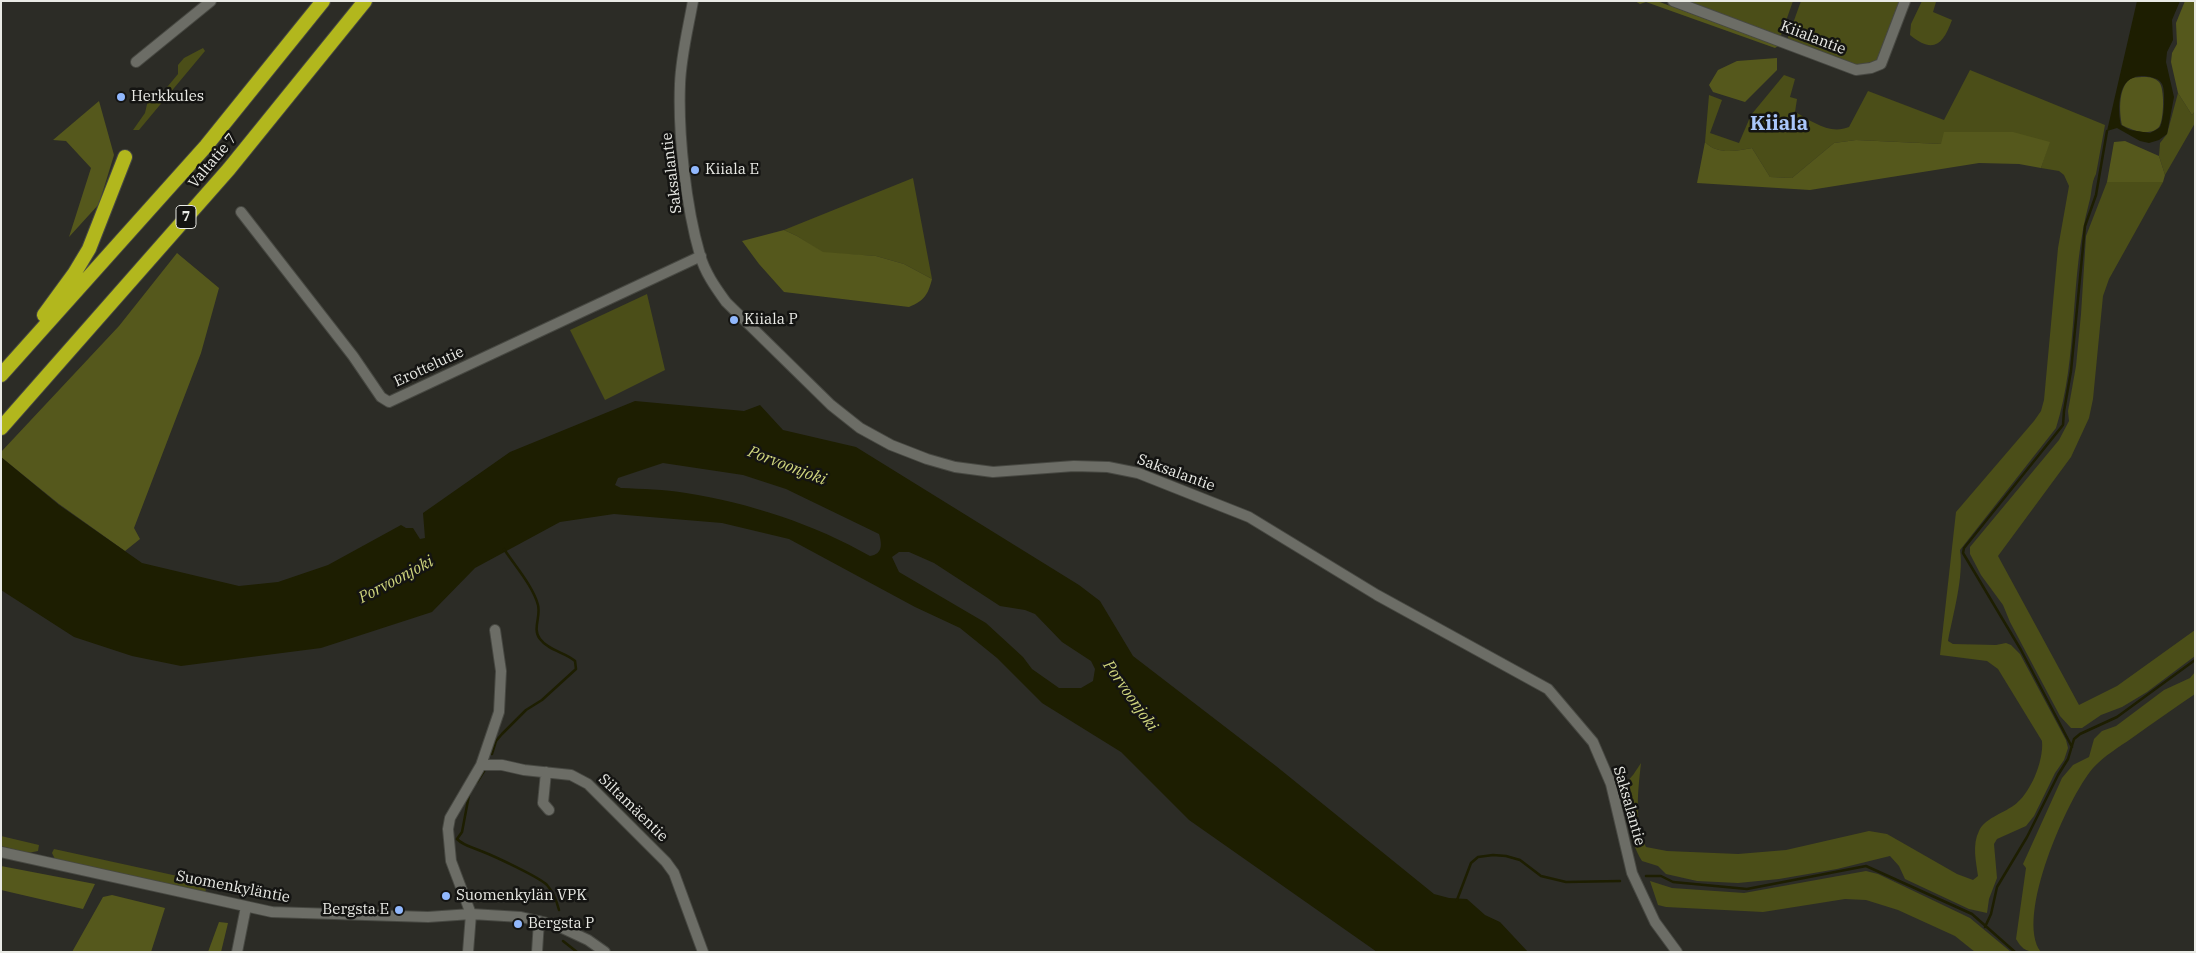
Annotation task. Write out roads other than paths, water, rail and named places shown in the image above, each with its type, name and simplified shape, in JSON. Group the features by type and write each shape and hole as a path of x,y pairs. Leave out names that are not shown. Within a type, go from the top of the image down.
{"highway":[{"name":"Valtatie 7","path":"1,375 206,146 323,1"},
{"name":"Valtatie 7","path":"1,428 229,169 365,1"},
{"path":"1,370 74,274 89,249 125,157"}],"street":[{"path":"136,62 211,1"},
{"name":"Saksalantie","path":"693,1 680,84 686,186 700,256 712,282 726,302 824,398 860,428 891,445 927,459 955,467 993,472 1074,466 1108,467 1138,473 1249,517 1377,595 1548,689 1593,742 1611,784 1632,873 1655,922 1677,952"},
{"name":"Kiialantie","path":"1673,1 1856,70 1871,68 1881,64 1905,1"},
{"name":"Erottelutie","path":"241,212 354,356 381,397 389,402 700,256"},
{"path":"468,952 471,914 451,860 448,829 450,818 481,764 499,712 500,671 494,630"},
{"name":"Siltamäentie","path":"481,764 502,765 571,775 588,784 666,862 678,880 703,952"},
{"path":"546,772 543,803 549,810"},
{"name":"Suomenkyläntie","path":"1,852 246,907 295,914 428,917 471,914 521,917 572,932 605,952"},
{"path":"237,952 246,907"},
{"path":"537,952 539,921"}],"water":[{"path":"2137,1 2180,1 2172,20 2173,40 2167,52 2166,62 2174,97 2167,134 2159,140 2149,143 2140,141 2117,128 2107,131","holes":["2147,76 2159,80 2164,93 2163,118 2160,127 2150,133 2130,130 2121,125 2119,113 2121,92 2124,86 2134,77"]},
{"name":"Porvoonjoki","path":"635,401 744,411 760,405 783,430 856,447 1079,585 1100,601 1133,656 1276,766 1434,894 1449,898 1467,899 1485,915 1500,922 1528,952 1377,952 1189,820 1121,752 1042,703 997,658 960,628 915,607 789,539 722,523 614,514 560,522 475,568 432,612 321,648 181,666 132,656 74,637 1,590 1,457 59,505 142,563 239,586 278,582 328,565 401,525 406,528 413,528 420,539 425,538 423,513 510,452","holes":["663,463 743,475 786,489 879,534 881,541 879,551 870,556 826,534 781,516 710,497 653,489 621,488 615,485 618,478","899,552 909,552 934,563 1000,606 1025,610 1035,614 1062,642 1091,661 1095,669 1093,681 1081,688 1059,688 1032,669 1023,657 986,623 899,572 892,557"]}],"waterway":[{"path":"2072,747 2021,650 1963,553 1964,548 2063,425 2071,371 2085,226 2096,195 2107,131"},
{"path":"492,754 496,741 502,734 526,710 542,700 576,669 575,661 548,646 540,639 537,631 539,609 536,598 528,583 504,549"},
{"path":"1985,927 1991,914 1997,887 2027,837 2068,759 2074,739 2080,734 2117,717 2195,660"},
{"path":"477,782 486,768"},
{"path":"469,795 462,832 457,839 465,845 505,862 542,881 551,891 559,910"},
{"path":"1457,900 1471,863 1478,857 1493,855 1520,860 1541,876 1566,882 1620,881"},
{"path":"1646,876 1661,876 1673,882 1747,889 1866,866 1972,914 2015,952"},
{"path":"563,941 577,952"}],"place":[{"name":"Herkkules","path":"121,97"},
{"name":"Kiiala E","path":"695,170"},
{"name":"Kiiala P","path":"734,320"},
{"name":"Suomenkylän VPK","path":"446,896"},
{"name":"Bergsta E","path":"399,910"},
{"name":"Bergsta P","path":"518,924"}],"district":[{"name":"Kiiala","path":"1779,124"}]}
